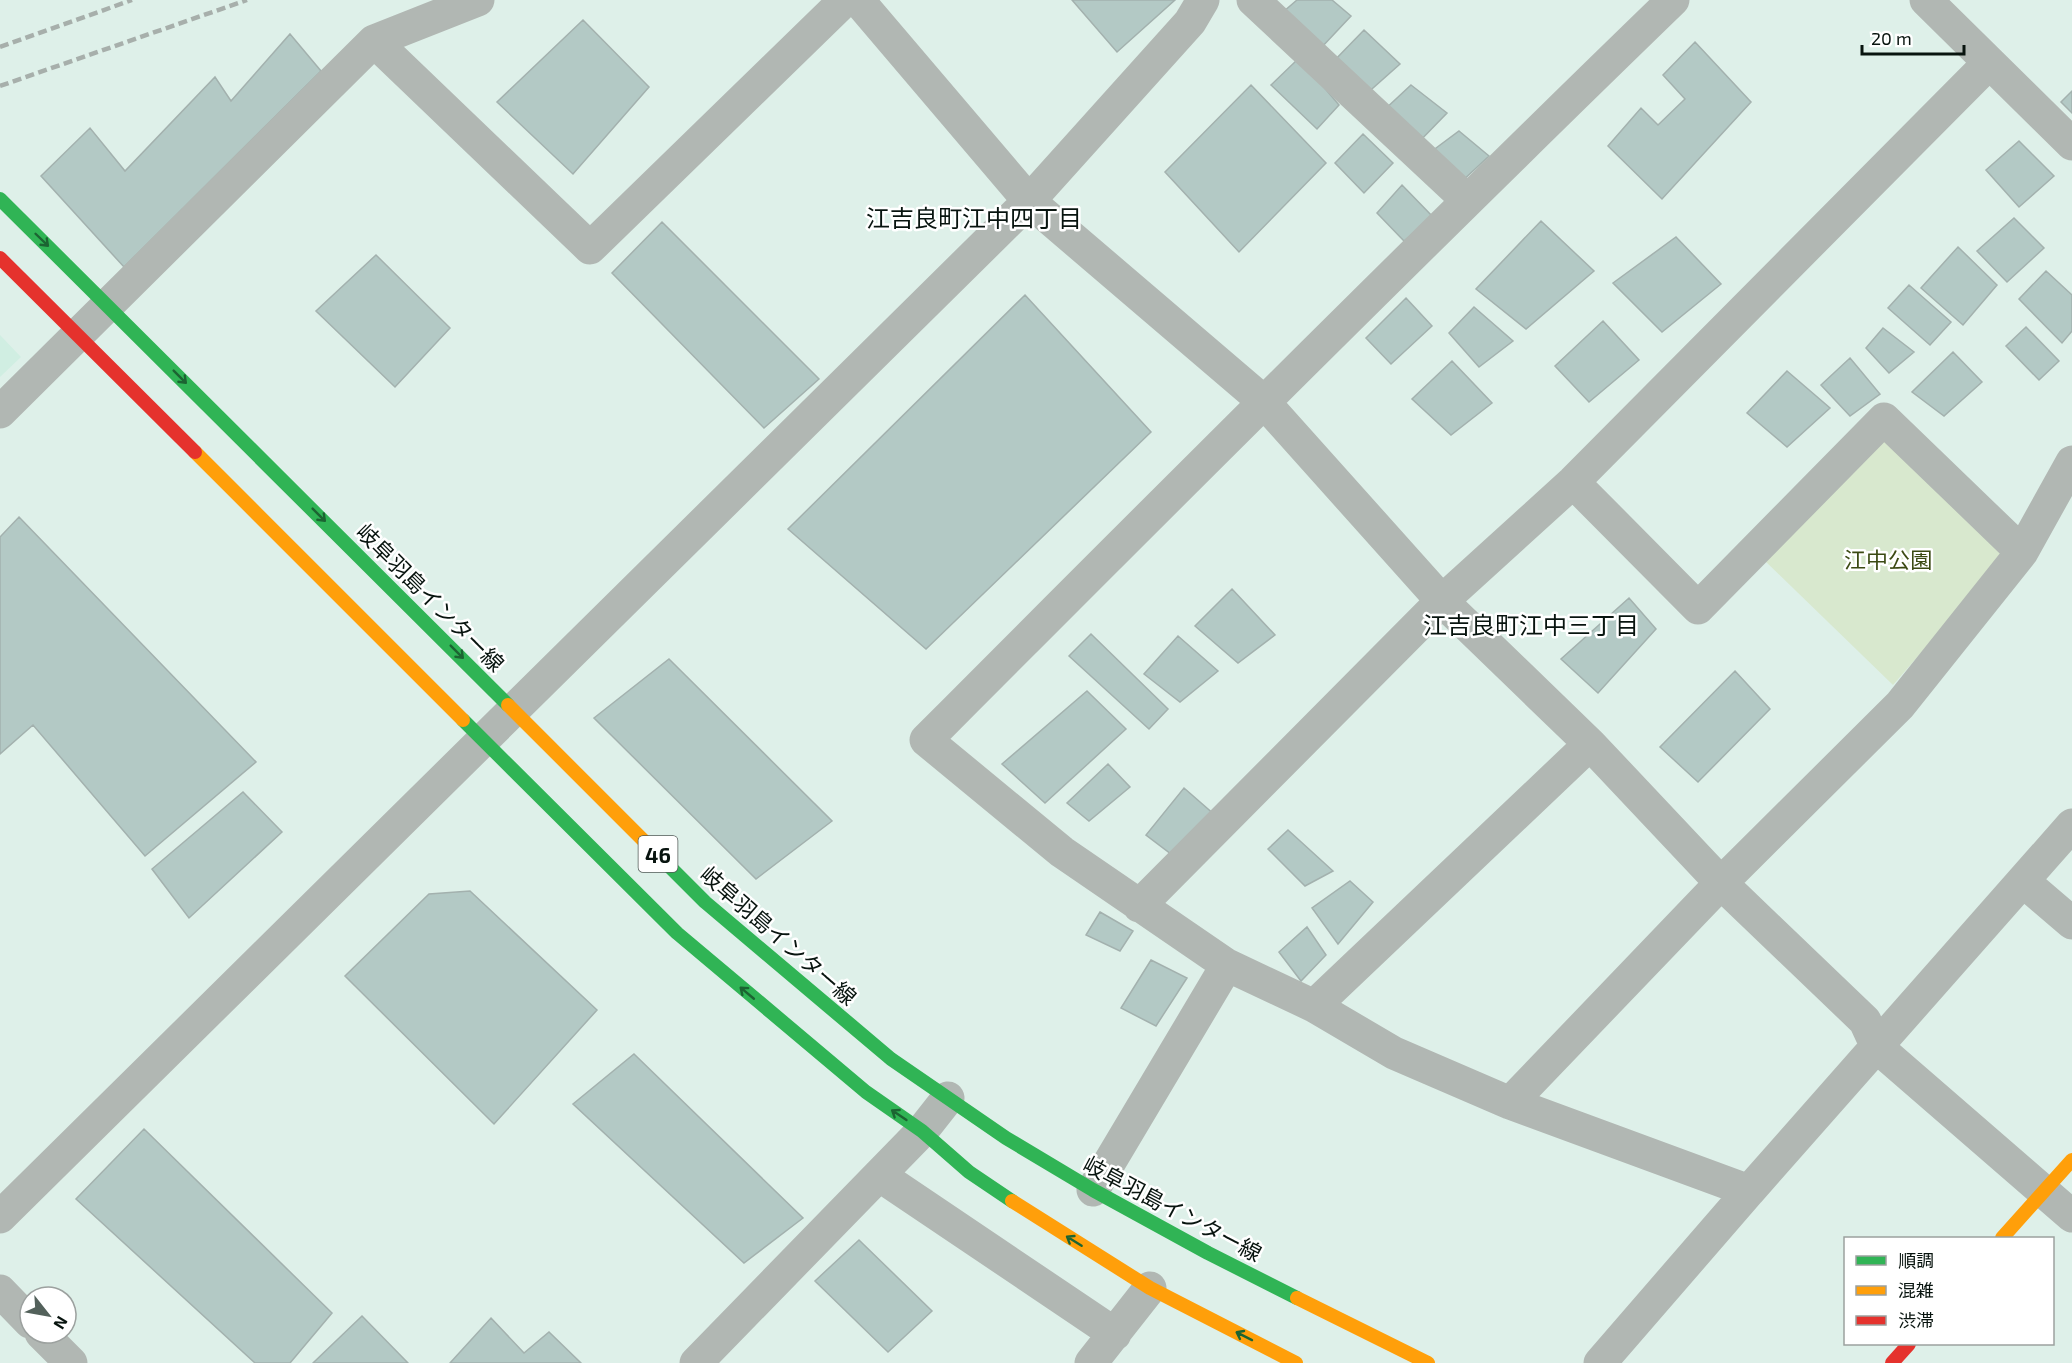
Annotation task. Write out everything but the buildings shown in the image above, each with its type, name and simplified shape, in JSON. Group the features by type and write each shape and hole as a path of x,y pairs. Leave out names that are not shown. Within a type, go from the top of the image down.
{"main road":[{"name":"岐阜羽島インター線","path":"0,199 705,902 891,1059 1006,1138 1093,1190 1208,1253 1428,1363"},
{"name":"46","path":"0,258 677,933 866,1092 922,1131 969,1172 1150,1288 1296,1363"},
{"path":"2004,1237 2072,1160"},
{"path":"1892,1363 1908,1345"}],"street":[{"path":"0,412 374,42 478,0"},
{"path":"374,42 590,248 845,0"},
{"path":"858,0 1029,201 1263,401 1442,601 1590,744 1721,883 1865,1021 1877,1047 2072,1216"},
{"path":"0,1217 1029,201 1190,22 1203,0"},
{"path":"1253,0 1467,200"},
{"path":"1673,0 1263,401 926,740 1062,852 1227,965 1314,1006 1394,1053 1510,1103 1749,1191"},
{"path":"1926,0 2072,144"},
{"path":"1139,906 1442,601 1573,482 1989,63"},
{"path":"1573,482 1698,608 1884,419 2022,552"},
{"path":"1510,1103 1721,883 1900,705 2022,552 2072,462"},
{"path":"1314,1006 1590,744"},
{"path":"1600,1363 2072,825"},
{"path":"2023,881 2072,923"},
{"path":"1093,1190 1227,965"},
{"path":"696,1363 922,1131 948,1098"},
{"path":"879,1175 1106,1354 1150,1288"},
{"path":"0,1291 18,1310"},
{"path":"53,1345 70,1363"}],"shaded area":[{"path":"0,335 21,357 0,377"}],"green space":[{"name":"江中公園","path":"1885,436 2006,555 1893,685 1764,560"}],"railway":[{"path":"0,47 132,0"},
{"path":"0,86 247,0"}],"traffic: fast":[{"path":"0,199 508,705"},
{"path":"463,720 677,933 866,1092 922,1131 969,1172 1012,1201"},
{"path":"654,851 705,902 891,1059 1006,1138 1093,1190 1208,1253 1297,1298"}],"traffic: slow":[{"path":"195,452 463,720"},
{"path":"508,705 654,851"},
{"path":"2003,1237 2072,1160"},
{"path":"1012,1201 1150,1288 1296,1363"},
{"path":"1297,1298 1428,1363"}],"traffic: jam":[{"path":"0,258 195,452"},
{"path":"1892,1363 1908,1345"}],"district":[{"name":"江吉良町江中四丁目","path":"974,217"},
{"name":"江吉良町江中三丁目","path":"1531,624"}]}
